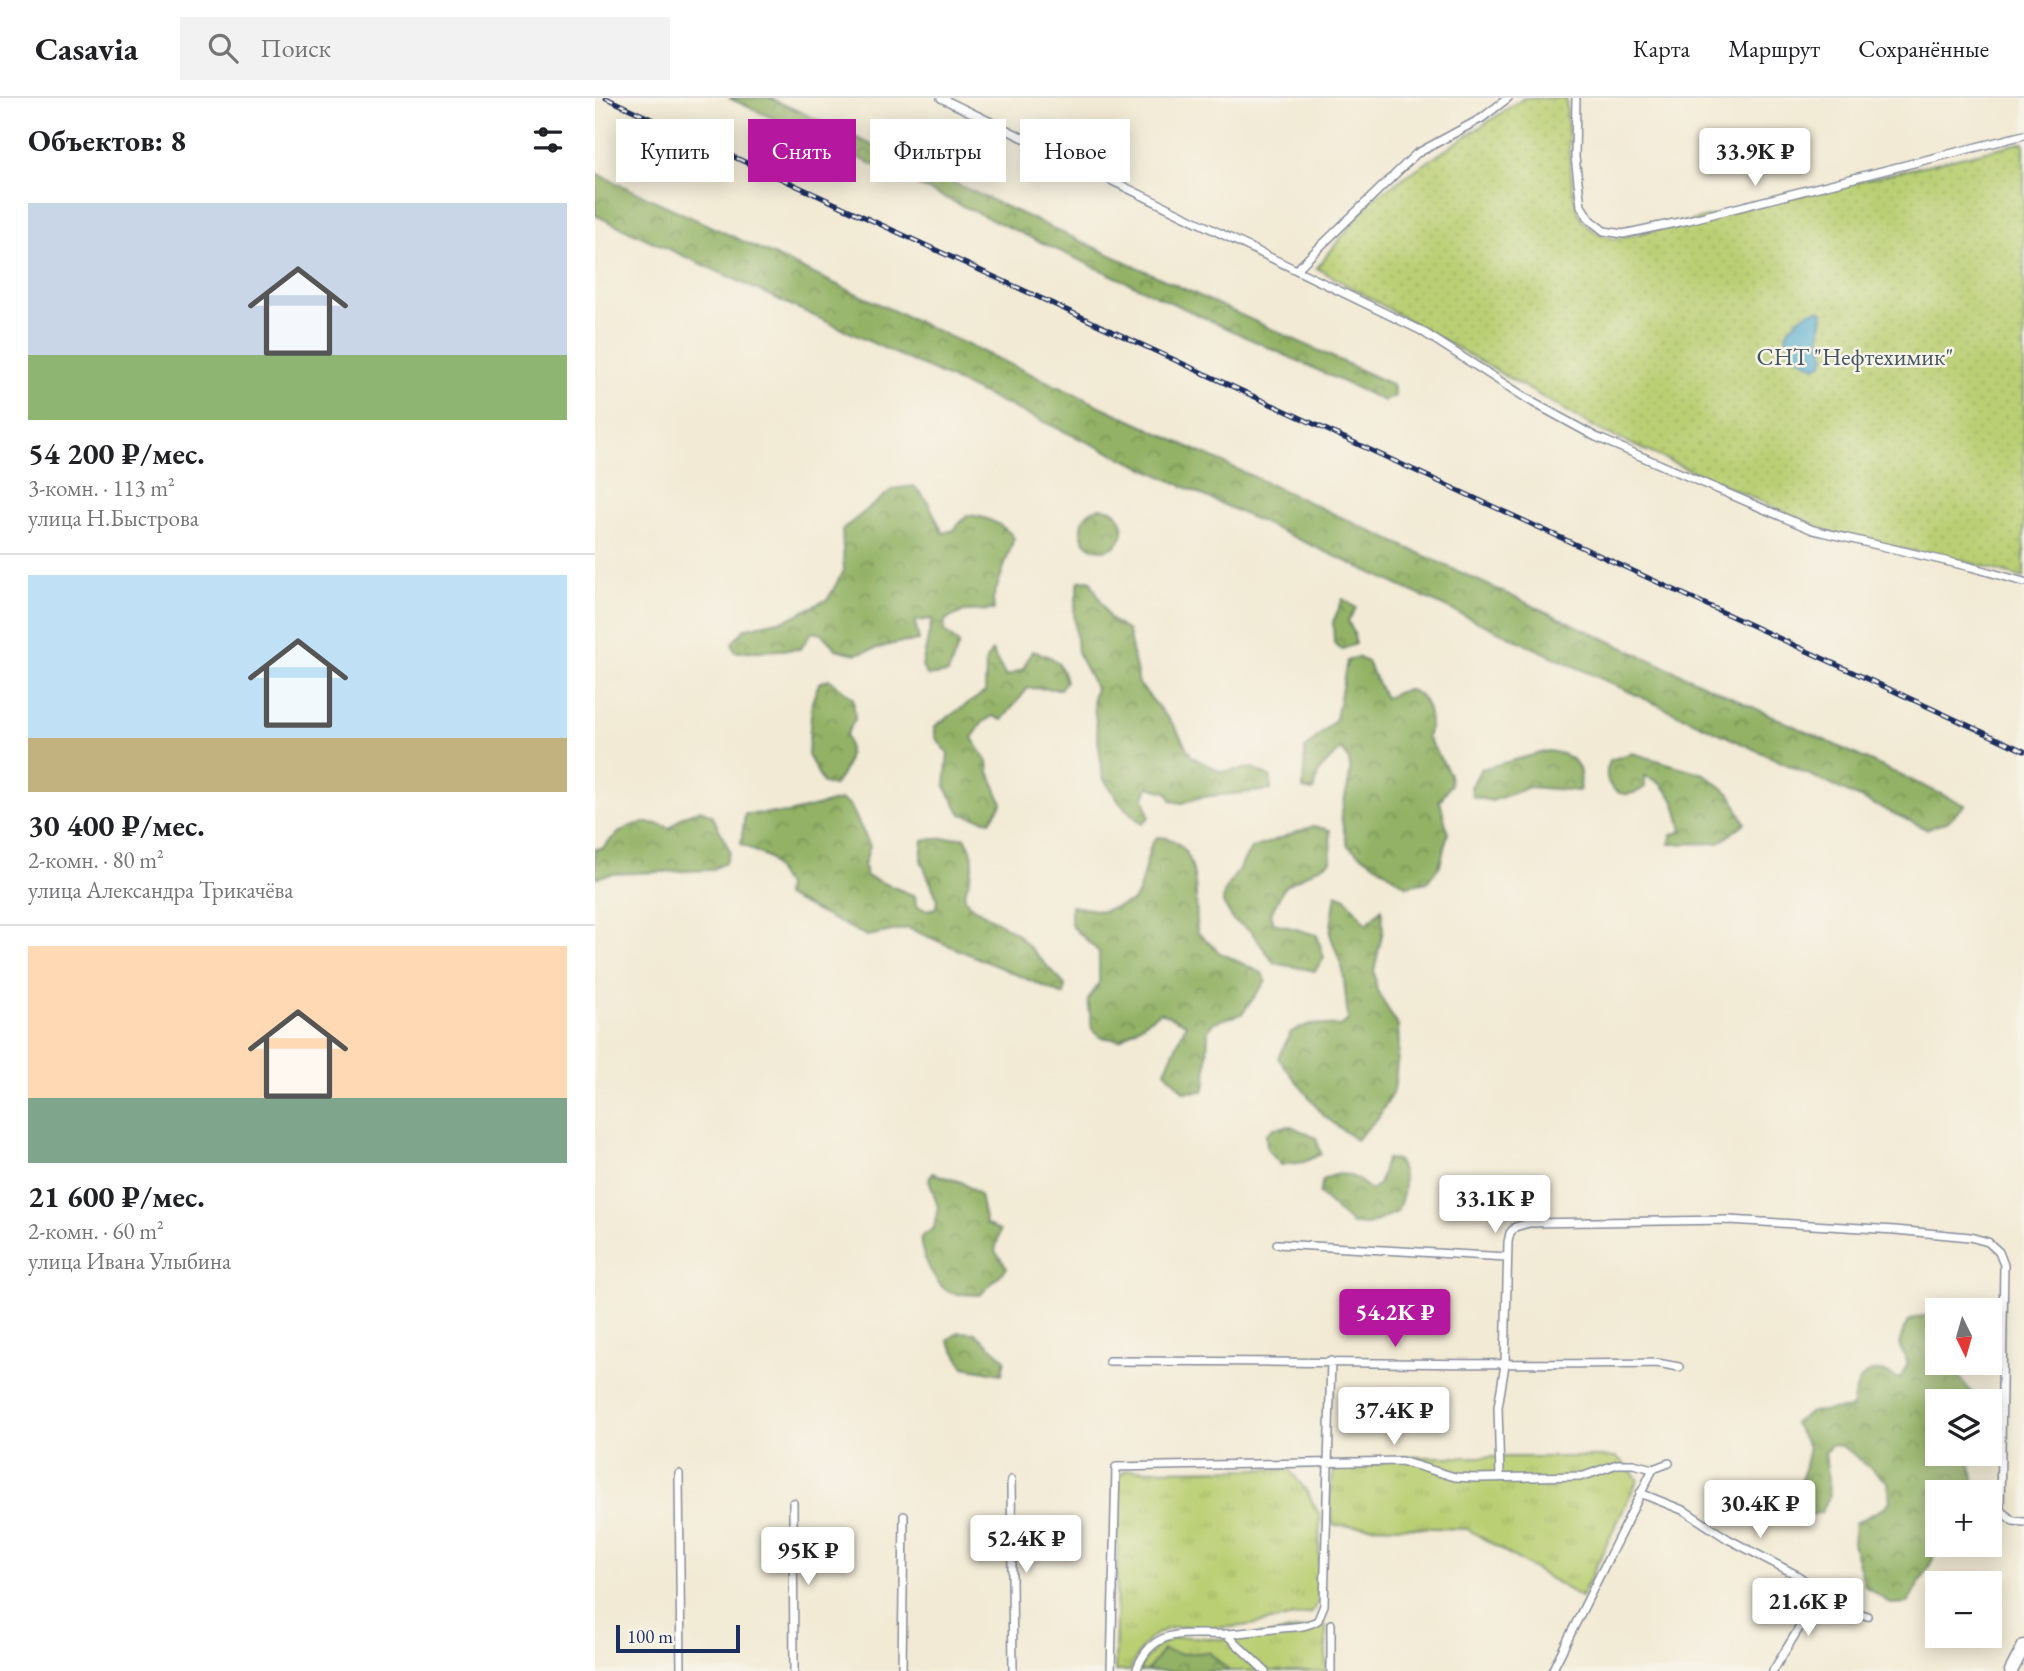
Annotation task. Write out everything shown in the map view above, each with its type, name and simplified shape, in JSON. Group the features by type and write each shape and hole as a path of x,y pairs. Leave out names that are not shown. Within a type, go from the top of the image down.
{"main road":[{"path":"2011,1671 2024,1646"}],"street":[{"path":"941,98 1420,331 1596,437 1763,511 1837,537 1944,560 2024,582"},
{"path":"1297,269 1416,154 1482,118 1508,98"},
{"path":"1576,98 1575,158 1581,206 1590,220 1604,231 1623,234 1689,220 2024,135"},
{"path":"1500,1476 1498,1407 1504,1365 1507,1257 1510,1233 1515,1227 1529,1223 1729,1220 1895,1230 1970,1237 1988,1242 1999,1252 2004,1265 2000,1510 2013,1521 2024,1522"},
{"path":"1277,1244 1507,1257"},
{"path":"1109,1361 1331,1361 1504,1365 1657,1363 1679,1367"},
{"path":"1136,1671 1140,1659 1151,1646 1167,1637 1185,1632 1226,1634 1304,1626 1318,1620 1324,1605 1331,1361"},
{"path":"1111,1671 1115,1466 1401,1461 1455,1478 1584,1476 1617,1464 1633,1464 1653,1469 1669,1463"},
{"path":"1552,1671 1653,1469"},
{"path":"679,1474 681,1671"},
{"path":"1011,1480 1013,1671"},
{"path":"1640,1493 1685,1511 1728,1539 1795,1574 1842,1606 1867,1616"},
{"path":"793,1503 794,1671"},
{"path":"902,1671 904,1516"},
{"path":"1773,1671 1821,1592"},
{"path":"1331,1624 1331,1671"},
{"path":"1226,1634 1265,1671"}],"green space":[{"path":"729,98 770,98 816,119 774,119"},
{"name":"СНТ \"Нефтехимик\"","path":"1524,98 1566,98 1572,181 1578,211 1590,228 1615,239 2024,142 2024,578 1967,562 1841,537 1600,430 1317,268 1373,198"},
{"path":"856,138 870,144 870,163 856,157"},
{"path":"595,173 1965,805 1947,822 1927,829 595,215"},
{"path":"911,182 952,182 1393,385 1395,396 1384,401"},
{"path":"914,486 928,502 943,533 954,530 967,515 993,522 1014,538 993,599 994,610 964,611 945,620 944,631 959,644 948,673 928,676 922,667 932,619 915,621 919,641 897,643 856,654 836,649 822,634 812,632 800,649 735,652 732,643 746,628 788,619 828,599 844,570 842,530 893,489"},
{"path":"1102,508 1117,514 1123,529 1117,544 1102,550 1087,544 1081,529 1087,514"},
{"path":"1090,580 1110,619 1128,631 1139,684 1175,727 1192,757 1221,772 1253,768 1271,778 1271,790 1201,797 1182,803 1172,801 1167,792 1148,787 1144,797 1149,817 1142,824 1120,803 1103,778 1093,698 1096,688 1077,652 1074,612 1079,581"},
{"path":"1343,599 1356,608 1348,621 1354,633 1355,644 1342,649 1334,643 1333,622"},
{"path":"992,651 1006,677 1023,669 1032,651 1055,660 1066,681 1060,689 1028,688 1002,720 993,716 983,722 972,738 988,762 989,772 1002,803 990,821 961,814 945,786 948,753 935,737 935,726 985,692 986,660"},
{"path":"1357,657 1367,662 1385,698 1407,690 1420,696 1429,716 1427,737 1450,774 1451,784 1440,801 1448,833 1440,865 1427,882 1407,886 1348,846 1342,817 1350,770 1347,755 1341,749 1319,771 1313,791 1303,789 1305,749 1336,719 1347,661"},
{"path":"829,679 853,698 855,719 846,735 849,749 847,762 833,786 823,783 808,755 812,702 819,683"},
{"path":"1548,751 1571,758 1579,768 1579,791 1529,787 1492,801 1473,797 1471,787 1481,769"},
{"path":"1632,753 1704,774 1730,794 1745,823 1719,843 1670,844 1671,835 1682,831 1675,805 1667,791 1645,776 1645,787 1628,794 1621,793 1614,790 1607,778 1610,760"},
{"path":"840,800 850,805 870,846 864,865 866,876 915,896 916,906 926,910 936,908 937,898 921,860 923,840 964,837 973,858 964,895 969,905 1016,933 1065,985 1064,995 908,928 867,936 785,896 786,886 769,858 741,844 745,814 788,813"},
{"path":"700,810 712,815 730,851 725,863 711,870 611,874 595,878 595,849 603,848 625,829 642,823 670,828 683,816"},
{"path":"1313,826 1330,830 1331,861 1285,886 1271,913 1274,923 1317,935 1324,958 1315,971 1274,963 1251,931 1233,920 1223,903 1224,893 1251,849"},
{"path":"1157,837 1172,840 1182,847 1189,859 1196,888 1197,932 1220,953 1262,973 1266,981 1242,1014 1214,1022 1208,1030 1206,1082 1203,1091 1184,1092 1165,1071 1186,1024 1160,1012 1120,1040 1100,1037 1092,1029 1088,1000 1099,983 1099,952 1071,925 1071,906 1102,911 1132,902 1138,894 1151,845"},
{"path":"1336,894 1346,898 1366,924 1382,909 1383,930 1374,971 1377,991 1398,1026 1399,1047 1394,1090 1378,1118 1356,1140 1323,1115 1278,1058 1291,1032 1310,1024 1341,1026 1348,1020 1343,970 1330,934"},
{"path":"1291,1126 1316,1138 1321,1154 1304,1162 1281,1165 1267,1149 1266,1135 1274,1128"},
{"path":"1386,1159 1397,1160 1403,1173 1403,1192 1397,1212 1368,1225 1352,1224 1319,1194 1323,1180 1343,1174 1349,1175 1371,1190 1379,1184"},
{"path":"932,1173 961,1182 980,1195 986,1224 1000,1231 995,1251 1007,1268 980,1295 955,1294 947,1290 935,1278 926,1260 921,1237 934,1228 938,1207 929,1179"},
{"path":"1925,1316 1925,1376 1958,1376 1969,1389 1925,1389 1925,1466 1971,1466 1973,1478 1925,1480 1925,1557 1934,1557 1908,1603 1891,1604 1865,1586 1853,1543 1855,1523 1884,1508 1890,1501 1888,1482 1842,1446 1831,1445 1825,1453 1830,1494 1822,1512 1798,1514 1792,1508 1809,1448 1794,1423 1811,1412 1852,1408 1859,1383 1872,1371 1884,1372 1900,1379 1908,1363 1899,1345 1904,1329 1915,1318"},
{"path":"959,1332 975,1333 1005,1359 1002,1374 964,1367 948,1340"},
{"path":"1396,1457 1617,1457 1638,1479 1581,1597 1467,1529 1333,1525 1329,1499 1334,1470 1341,1464 1375,1464"},
{"path":"1289,1469 1307,1492 1320,1516 1318,1603 1311,1613 1240,1626 1171,1628 1149,1640 1130,1671 1115,1671 1119,1475 1127,1470"},
{"path":"1326,1626 1326,1671 1139,1671 1153,1650 1166,1641 1182,1637 1236,1638"},
{"path":"1163,1650 1180,1654 1209,1652 1229,1671 1147,1671"}],"water":[{"path":"1819,310 1823,312 1820,338 1825,356 1822,364 1814,367 1791,352 1786,335 1799,318"}],"railway":[{"path":"606,98 2024,751"}]}
